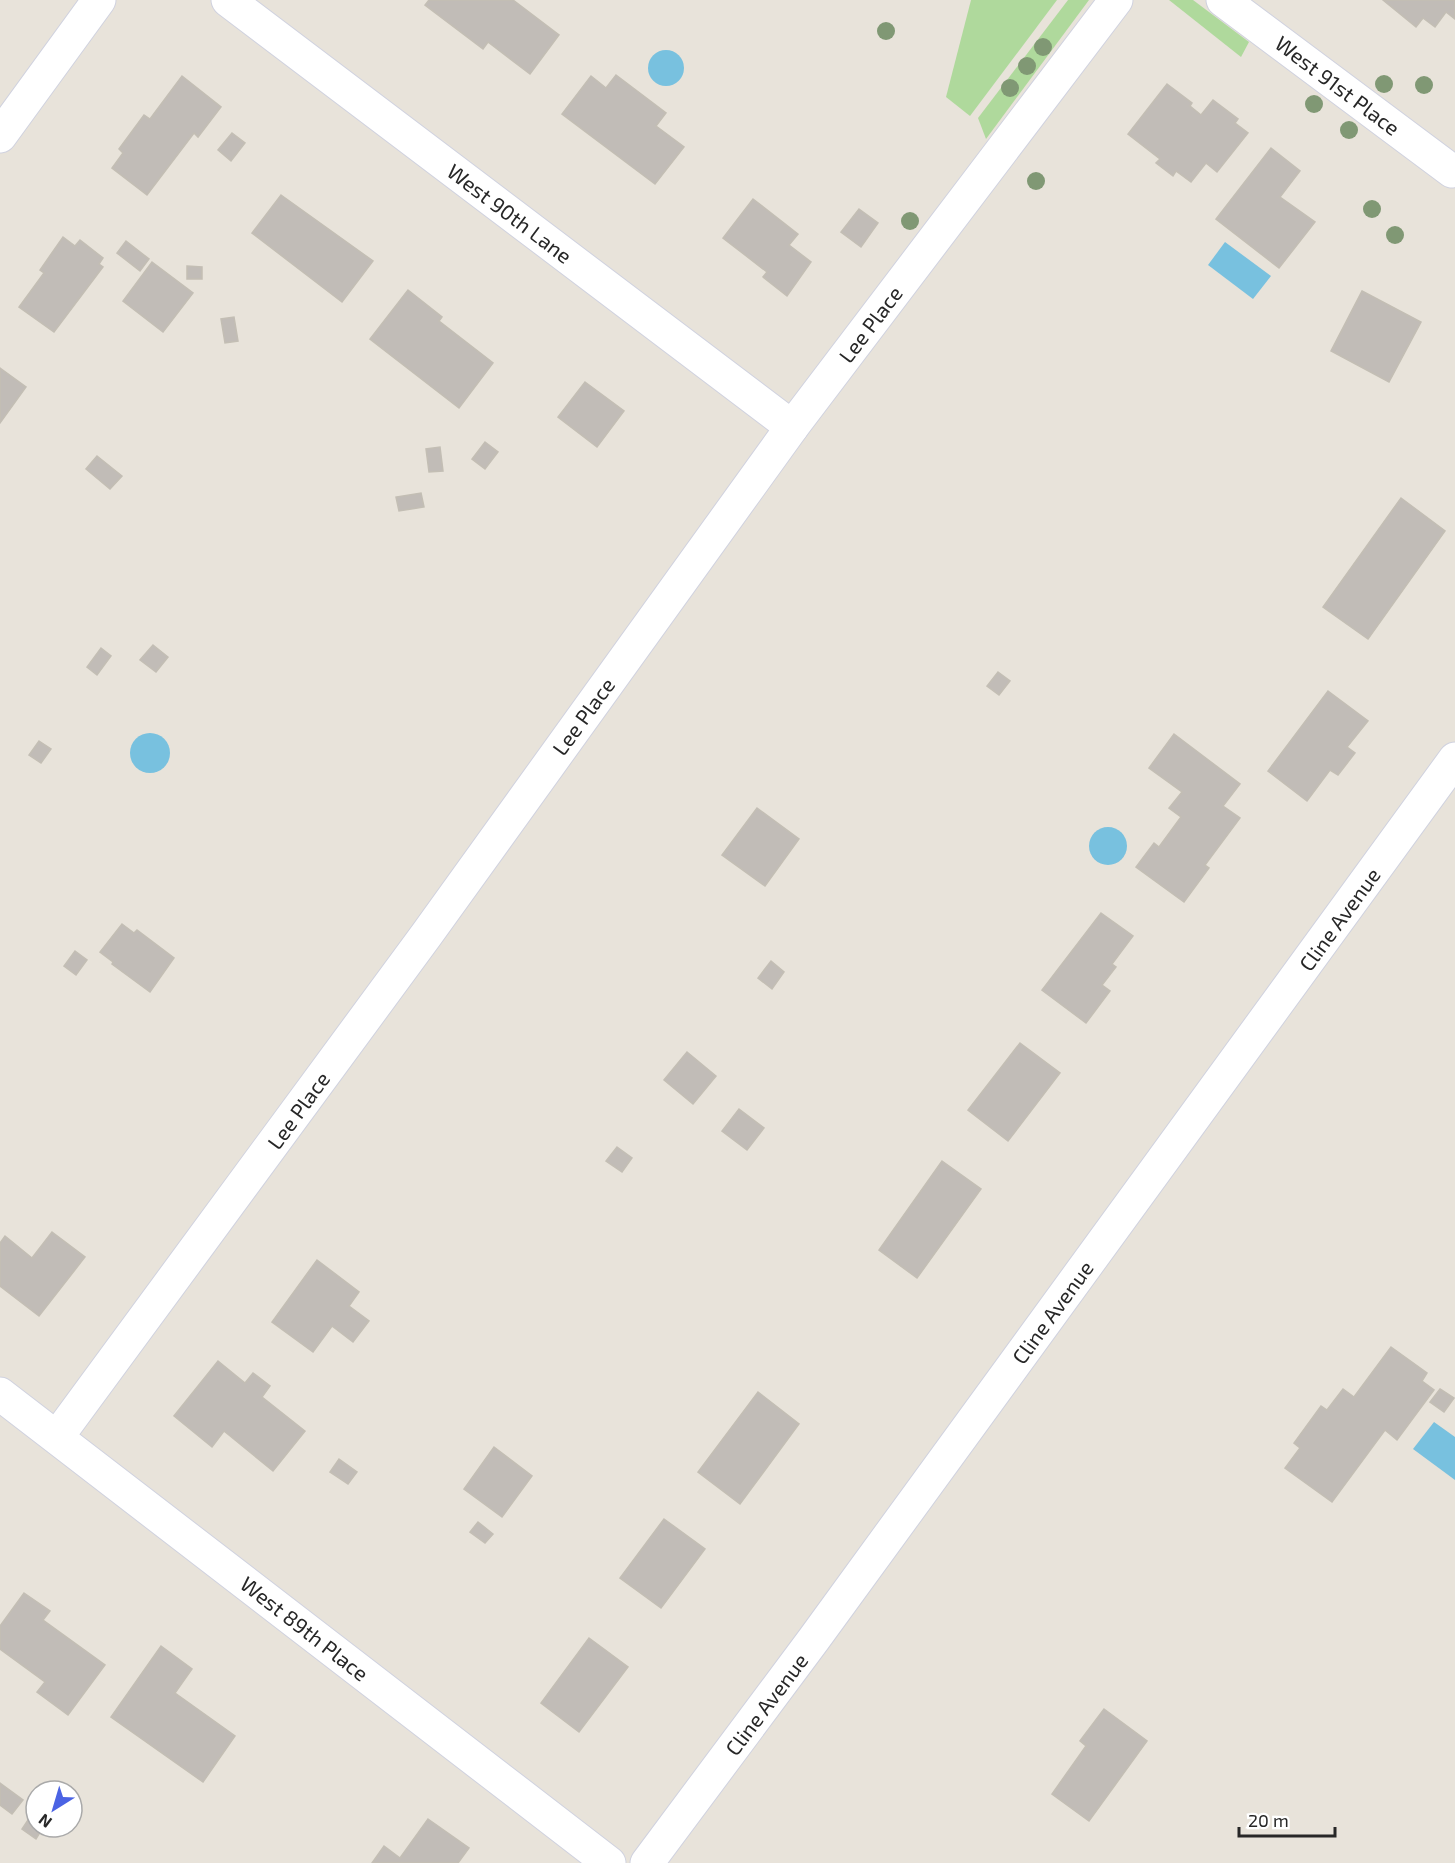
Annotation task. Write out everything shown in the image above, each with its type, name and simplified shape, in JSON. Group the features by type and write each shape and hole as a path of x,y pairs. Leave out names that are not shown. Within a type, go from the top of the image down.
{"street":[{"path":"0,136 99,0"},
{"name":"West 90th Lane","path":"228,0 792,427"},
{"name":"Lee Place","path":"57,1437 427,934 792,427 1116,0"},
{"name":"West 91st Place","path":"1223,0 1452,171"},
{"name":"Cline Avenue","path":"647,1863 821,1630 1455,759"},
{"name":"West 89th Place","path":"0,1394 609,1863"}],"green space":[{"path":"971,0 1057,0 970,116 946,97"},
{"path":"1068,0 1089,0 986,139 978,118"},
{"path":"1169,0 1193,0 1249,42 1241,57"}],"water":[{"path":"666,50 679,55 684,68 679,81 666,86 653,81 648,68 653,55"},
{"path":"1225,242 1271,276 1253,299 1208,265"},
{"path":"150,733 164,739 170,753 164,767 150,773 136,767 130,753 136,739"},
{"path":"1108,827 1122,832 1127,846 1122,860 1108,865 1094,860 1089,846 1094,832"},
{"path":"1434,1422 1455,1437 1455,1480 1413,1449"}],"building":[{"path":"429,0 513,0 559,35 530,74 488,42 483,49 425,5"},
{"path":"1383,0 1455,0 1455,19 1446,12 1435,27 1423,18 1416,27"},
{"path":"616,75 666,113 656,126 684,147 655,184 562,114 591,76 606,88"},
{"path":"182,76 221,107 198,137 194,133 147,195 112,168 123,153 119,149 144,115 150,119"},
{"path":"1167,84 1192,103 1190,106 1201,115 1213,100 1238,119 1235,123 1248,133 1217,172 1206,163 1191,182 1176,171 1173,176 1156,163 1160,159 1128,134"},
{"path":"232,133 245,143 231,161 218,150"},
{"path":"1271,148 1300,171 1280,197 1315,222 1279,268 1216,219"},
{"path":"281,195 373,261 342,302 252,233"},
{"path":"753,199 798,234 789,245 811,262 787,296 763,277 767,272 723,238"},
{"path":"859,209 878,223 861,247 841,232"},
{"path":"63,237 75,246 80,240 103,258 99,264 103,267 54,332 19,307 44,273 40,270"},
{"path":"126,241 149,259 140,271 117,253"},
{"path":"152,262 193,293 163,332 123,301"},
{"path":"187,266 202,267 202,279 187,279"},
{"path":"408,290 442,317 439,321 493,363 459,408 370,339"},
{"path":"1362,291 1421,322 1389,382 1331,351"},
{"path":"234,317 238,341 225,343 221,319"},
{"path":"0,368 26,387 0,423"},
{"path":"585,382 624,411 597,447 558,417"},
{"path":"485,442 498,452 485,469 472,459"},
{"path":"440,447 443,471 429,472 426,449"},
{"path":"97,456 122,476 110,489 86,469"},
{"path":"421,493 424,507 399,511 396,497"},
{"path":"1401,498 1445,531 1368,639 1323,607"},
{"path":"153,645 168,657 156,672 140,660"},
{"path":"101,648 111,656 97,675 87,667"},
{"path":"998,672 1010,681 999,695 987,686"},
{"path":"1328,691 1368,721 1347,747 1355,753 1338,775 1330,770 1307,801 1268,771"},
{"path":"1174,734 1240,784 1223,806 1240,818 1205,865 1209,868 1184,902 1136,867 1154,843 1159,847 1181,817 1169,808 1182,792 1149,768"},
{"path":"39,741 51,749 41,763 29,755"},
{"path":"757,808 799,839 765,886 722,855"},
{"path":"1101,913 1133,936 1112,964 1116,967 1102,985 1110,991 1086,1023 1042,990"},
{"path":"122,924 134,933 137,930 174,958 150,992 112,964 113,962 100,952"},
{"path":"75,951 87,960 76,975 64,966"},
{"path":"771,961 784,972 772,989 758,978"},
{"path":"1020,1043 1060,1073 1008,1141 968,1110"},
{"path":"687,1052 716,1076 693,1104 664,1080"},
{"path":"739,1109 764,1128 747,1150 722,1131"},
{"path":"617,1147 632,1158 622,1172 606,1161"},
{"path":"942,1161 981,1189 917,1278 879,1250"},
{"path":"52,1232 85,1257 39,1316 0,1286 0,1243 5,1236 32,1258"},
{"path":"317,1260 359,1292 349,1306 369,1321 353,1342 332,1326 313,1352 272,1322"},
{"path":"1391,1347 1427,1373 1422,1381 1434,1390 1397,1440 1385,1430 1332,1502 1285,1468 1300,1448 1294,1443 1321,1406 1327,1410 1343,1389 1354,1397"},
{"path":"218,1361 245,1383 253,1373 270,1386 262,1397 305,1431 273,1471 224,1431 212,1447 174,1416"},
{"path":"1440,1389 1454,1398 1444,1412 1430,1402"},
{"path":"758,1392 799,1424 740,1504 698,1472"},
{"path":"494,1447 532,1476 502,1517 464,1489"},
{"path":"339,1459 357,1472 348,1484 330,1472"},
{"path":"664,1519 705,1549 661,1608 620,1578"},
{"path":"478,1522 493,1534 485,1543 470,1532"},
{"path":"24,1593 50,1611 43,1620 105,1665 68,1715 37,1692 45,1682 0,1649 0,1626"},
{"path":"589,1638 628,1667 579,1732 541,1703"},
{"path":"161,1646 192,1669 175,1693 235,1736 203,1782 111,1717"},
{"path":"1104,1709 1147,1741 1089,1821 1052,1794 1086,1746 1080,1741"},
{"path":"0,1783 23,1800 12,1814 0,1805"},
{"path":"428,1819 469,1848 458,1863 372,1863 384,1846 400,1858"}]}
